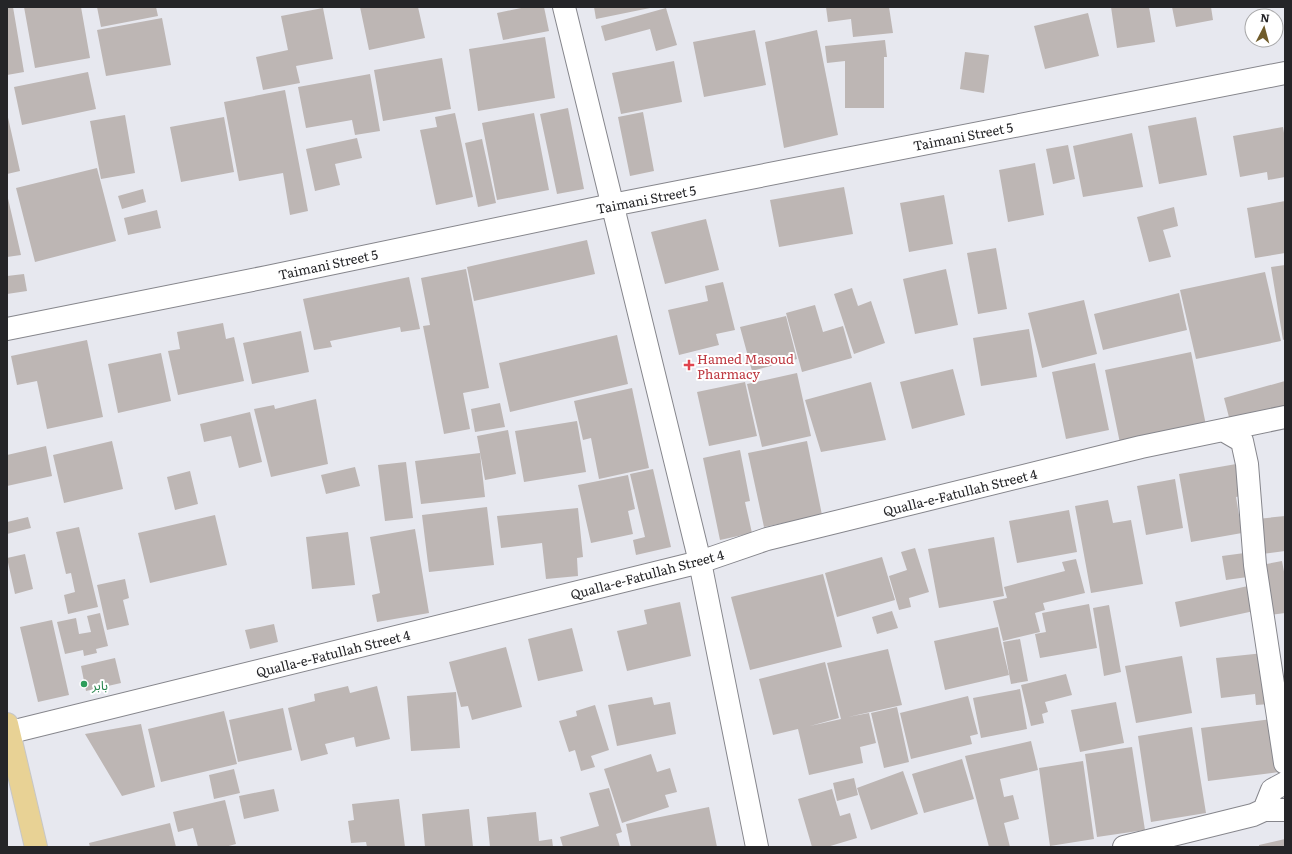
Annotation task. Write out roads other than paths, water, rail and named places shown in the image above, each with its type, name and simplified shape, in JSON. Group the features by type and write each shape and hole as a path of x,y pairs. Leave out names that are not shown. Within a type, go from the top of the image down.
{"main road":[{"path":"8,730 36,847"}],"street":[{"path":"564,7 700,562 757,847"},
{"name":"Taimani Street 5","path":"7,329 612,205 1285,73"},
{"name":"Qualla-e-Fatullah Street 4","path":"8,730 700,562 767,539 1133,449 1285,417"},
{"path":"1223,430 1242,442 1246,464 1255,565 1285,763"},
{"path":"1124,847 1274,810 1272,790 1285,783"}],"place":[{"name":"Hamed Masoud Pharmacy","path":"689,365"},
{"name":"بابر","path":"84,684"}]}
